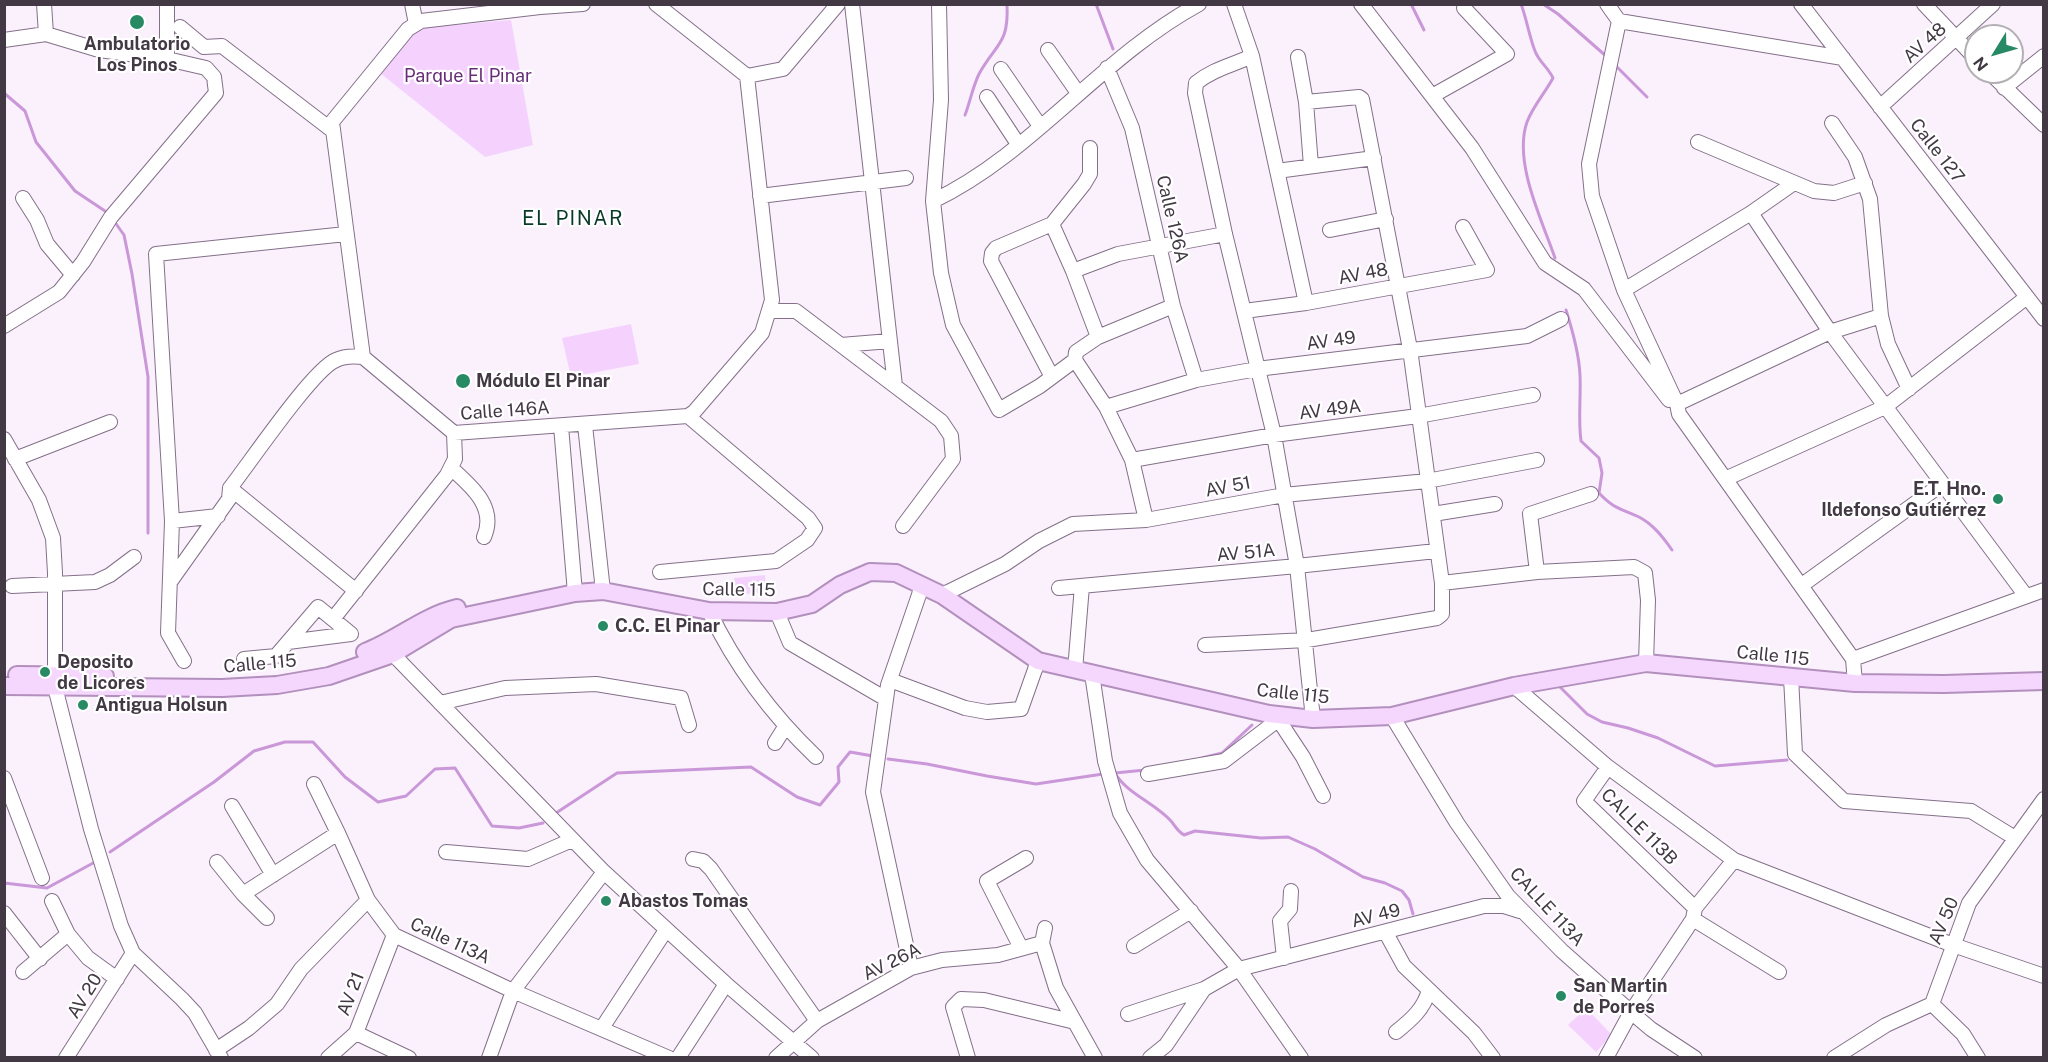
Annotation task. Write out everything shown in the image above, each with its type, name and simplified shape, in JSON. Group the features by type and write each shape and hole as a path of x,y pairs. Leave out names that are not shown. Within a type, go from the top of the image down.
{"main road":[{"name":"Calle 115","path":"4,686 55,681 275,674 324,667 389,650 428,618 449,610 541,588 576,593 603,591 709,611 777,612 812,604 840,585 870,572 896,573 942,595 1038,662 1281,717 1314,719 1392,716 1514,687 1646,663 1855,683 1944,684 2043,681"},
{"name":"Calle 115","path":"4,675 55,681"}],"street":[{"path":"44,4 46,34"},
{"path":"167,4 167,58"},
{"path":"412,4 416,24"},
{"path":"170,582 229,499 230,488 325,367 336,360 363,357 333,122 408,29 421,21 534,6 584,4"},
{"path":"656,4 747,75 772,300 762,333 694,412 688,416 808,518 815,528 807,540 777,561 660,572"},
{"path":"747,75 783,69 838,4"},
{"path":"852,4 895,386"},
{"path":"954,4 939,7 941,100 933,201 941,273 953,325 999,410 1075,360"},
{"path":"933,201 961,188 1040,126 1107,68 1152,34 1199,4"},
{"path":"1234,4 1252,56 1306,303"},
{"path":"1362,4 1472,148 1545,263 1584,289 1678,409 1853,659 1855,683"},
{"path":"1607,4 1620,21 1843,58"},
{"name":"Calle 127","path":"1801,4 2043,319"},
{"path":"1924,4 1964,46"},
{"name":"AV 48","path":"1880,107 1994,4"},
{"path":"1432,96 1507,54 1464,8"},
{"path":"1620,21 1589,164 1592,196 1624,290 1678,409"},
{"path":"180,27 204,47 222,46 333,131"},
{"path":"4,40 46,34 99,50 167,58 206,68 214,77 216,93 111,217 73,275 59,292 4,326"},
{"path":"1048,50 1078,93"},
{"path":"1252,56 1227,65 1196,83 1195,93 1225,234 1274,435 1297,566 1314,719"},
{"path":"2004,88 2043,56"},
{"path":"1298,57 1306,102 1311,166"},
{"name":"Calle 126A","path":"1107,68 1132,128 1173,306 1196,380"},
{"path":"1001,69 1040,126"},
{"path":"2000,84 2043,125"},
{"path":"1205,645 1306,640 1437,618 1442,614 1442,583 1410,349 1362,99 1359,96 1306,102"},
{"path":"987,97 1018,144"},
{"path":"1832,123 1855,157 1870,199 1881,316 1888,344 1909,389"},
{"path":"1698,142 1814,191 1834,193 1865,183"},
{"path":"1052,377 991,261 992,253 996,248 1052,224 1090,174 1090,148"},
{"path":"1277,171 1374,158"},
{"path":"760,196 906,178"},
{"path":"1624,290 1751,213 1794,183"},
{"path":"23,198 37,220 47,244 73,275"},
{"path":"1751,213 1830,332 2026,596"},
{"path":"1330,230 1386,219"},
{"path":"1052,224 1098,337"},
{"name":"AV 48","path":"1244,311 1306,303 1487,270 1463,228"},
{"path":"184,661 168,633 172,521 156,254 346,234"},
{"path":"1073,271 1118,254 1160,248 1225,234"},
{"path":"1725,479 1885,407 2027,297"},
{"path":"1146,520 1132,460 1106,407 1075,360 1076,352 1098,337 1173,306"},
{"path":"769,311 796,311 941,421 951,436 953,459 903,526"},
{"path":"1678,409 1830,332 1881,316"},
{"name":"AV 49","path":"1106,407 1196,380 1257,369 1527,336 1561,318"},
{"path":"841,345 890,341"},
{"name":"Calle 146A","path":"363,357 454,433 688,416"},
{"name":"AV 49A","path":"1132,460 1274,435 1418,416 1533,394"},
{"path":"110,423 9,451 39,500 53,537 55,681 91,829 121,926 133,953 195,1013 218,1054 277,1004 301,969 368,900"},
{"path":"585,424 603,591"},
{"path":"561,426 576,593"},
{"path":"333,620 447,475 455,459 454,433"},
{"name":"AV 51","path":"942,595 1005,564 1039,541 1072,524 1146,520 1284,495 1427,481 1537,460"},
{"path":"451,468 476,490 488,514 489,525 484,537"},
{"path":"1802,585 1942,484"},
{"path":"230,488 356,591"},
{"path":"1538,572 1530,514 1591,494"},
{"path":"1433,514 1495,504"},
{"path":"172,521 218,516"},
{"name":"AV 51A","path":"1059,588 1436,551"},
{"path":"12,586 95,582 110,575 135,557"},
{"path":"1442,583 1538,572 1634,567 1640,569 1645,573 1648,600 1646,663"},
{"path":"911,968 873,798 890,680 922,586"},
{"path":"1082,586 1083,672 1120,813 1147,860 1239,969 1301,1058"},
{"path":"1853,659 2043,590"},
{"path":"244,659 276,656 288,642 318,607 351,634 288,642"},
{"path":"709,611 725,645 785,727 816,757"},
{"path":"777,612 790,643 886,699"},
{"path":"389,650 604,872 726,984 812,1058"},
{"path":"890,680 965,708 987,712 1021,708 1038,662"},
{"path":"1791,677 1795,754 1845,801 1971,811 2015,838"},
{"path":"440,703 505,688 596,684 681,698 689,725"},
{"path":"1514,687 1608,767 1734,860 1953,945 2043,975"},
{"name":"CALLE 113A","path":"1392,716 1457,823 1508,896 1562,951 1631,1012 1651,1029 1695,1058"},
{"path":"1148,774 1224,761 1281,717 1323,796"},
{"path":"775,743 785,727"},
{"name":"CALLE 113B","path":"1608,767 1584,801 1694,914"},
{"path":"4,778 42,878"},
{"name":"Calle 113A","path":"314,784 368,900 394,935 513,991 669,1058"},
{"name":"AV 50","path":"1932,1004 1969,903 2043,799"},
{"path":"232,806 273,875"},
{"path":"243,894 338,833"},
{"path":"446,852 528,859 572,840"},
{"path":"1020,948 987,881 1026,858"},
{"path":"693,859 703,861 711,869 817,1021"},
{"path":"1606,1058 1631,1012 1694,914 1734,860"},
{"path":"217,862 243,894 267,918"},
{"path":"489,1058 513,991 604,872"},
{"path":"1284,958 1280,921 1290,909 1291,891"},
{"path":"52,901 68,934 88,958 117,979"},
{"name":"AV 49","path":"1204,989 1239,969 1484,906 1504,906 1522,911"},
{"path":"1134,946 1191,911"},
{"path":"4,913 40,958"},
{"path":"1694,914 1779,972"},
{"path":"1045,928 1042,942 1056,988 1095,1058"},
{"path":"602,1028 666,930"},
{"path":"1386,933 1404,966 1474,1033 1493,1058"},
{"path":"22,972 68,934"},
{"name":"AV 21","path":"328,1058 356,1033 394,935"},
{"name":"AV 26A","path":"776,1058 817,1021 911,968 931,962 983,957 1042,942"},
{"name":"AV 20","path":"66,1058 133,953"},
{"path":"678,1058 726,984"},
{"path":"1128,1014 1204,989"},
{"path":"1150,1058 1166,1045 1204,989"},
{"path":"1396,1032 1414,1018 1426,1002 1429,990"},
{"path":"968,1058 953,1007 961,999 984,1000 1075,1022"},
{"path":"1834,1058 1886,1024 1932,1004 1963,1034 1978,1058"},
{"path":"356,1033 409,1058"}],"green space":[{"name":"Parque El Pinar","path":"511,20 533,145 485,157 380,73 411,34 421,28"},
{"path":"631,324 639,364 571,377 562,338"},
{"path":"765,575 766,592 735,595 734,578"},
{"path":"1586,1008 1612,1035 1596,1052 1568,1025"}],"waterway":[{"path":"965,115 979,74 1004,36 1007,4"},
{"path":"1096,4 1113,49"},
{"path":"1411,4 1424,30"},
{"path":"1521,4 1535,51 1553,78 1532,110 1527,122 1524,155 1531,191 1555,258"},
{"path":"1543,4 1558,14 1606,56"},
{"path":"1614,64 1647,97"},
{"path":"4,93 25,111 36,142 75,191 108,213"},
{"path":"114,221 124,235 148,377 148,533"},
{"path":"1566,310 1579,367 1581,441 1599,458 1602,473 1599,493 1613,505 1649,523 1672,550"},
{"path":"1560,687 1587,714 1602,722 1658,738 1715,766 1787,760"},
{"path":"1202,758 1222,753 1252,725"},
{"path":"110,852 214,782 254,751 285,742 313,742 345,777 378,802 406,796 435,769 455,768 492,826 519,828 543,823"},
{"path":"556,813 617,773 751,767 797,797 820,805 839,782 838,767 850,752 873,756"},
{"path":"888,759 1036,784 1103,774"},
{"path":"1145,770 1115,773 1126,786 1164,815 1184,835 1195,831 1261,838 1288,837 1315,849 1363,877 1402,891 1409,900 1413,914"},
{"path":"4,883 47,888 95,862"}],"place":[{"name":"Ambulatorio Los Pinos","path":"137,22"},
{"name":"Módulo El Pinar","path":"463,381"},
{"name":"E.T. Hno. Ildefonso Gutiérrez","path":"1998,499"},
{"name":"C.C. El Pinar","path":"603,626"},
{"name":"Deposito de Licores","path":"45,672"},
{"name":"Antigua Holsun","path":"83,705"},
{"name":"Abastos Tomas","path":"606,901"},
{"name":"San Martin de Porres","path":"1561,996"}],"district":[{"name":"EL PINAR","path":"573,219"}]}
